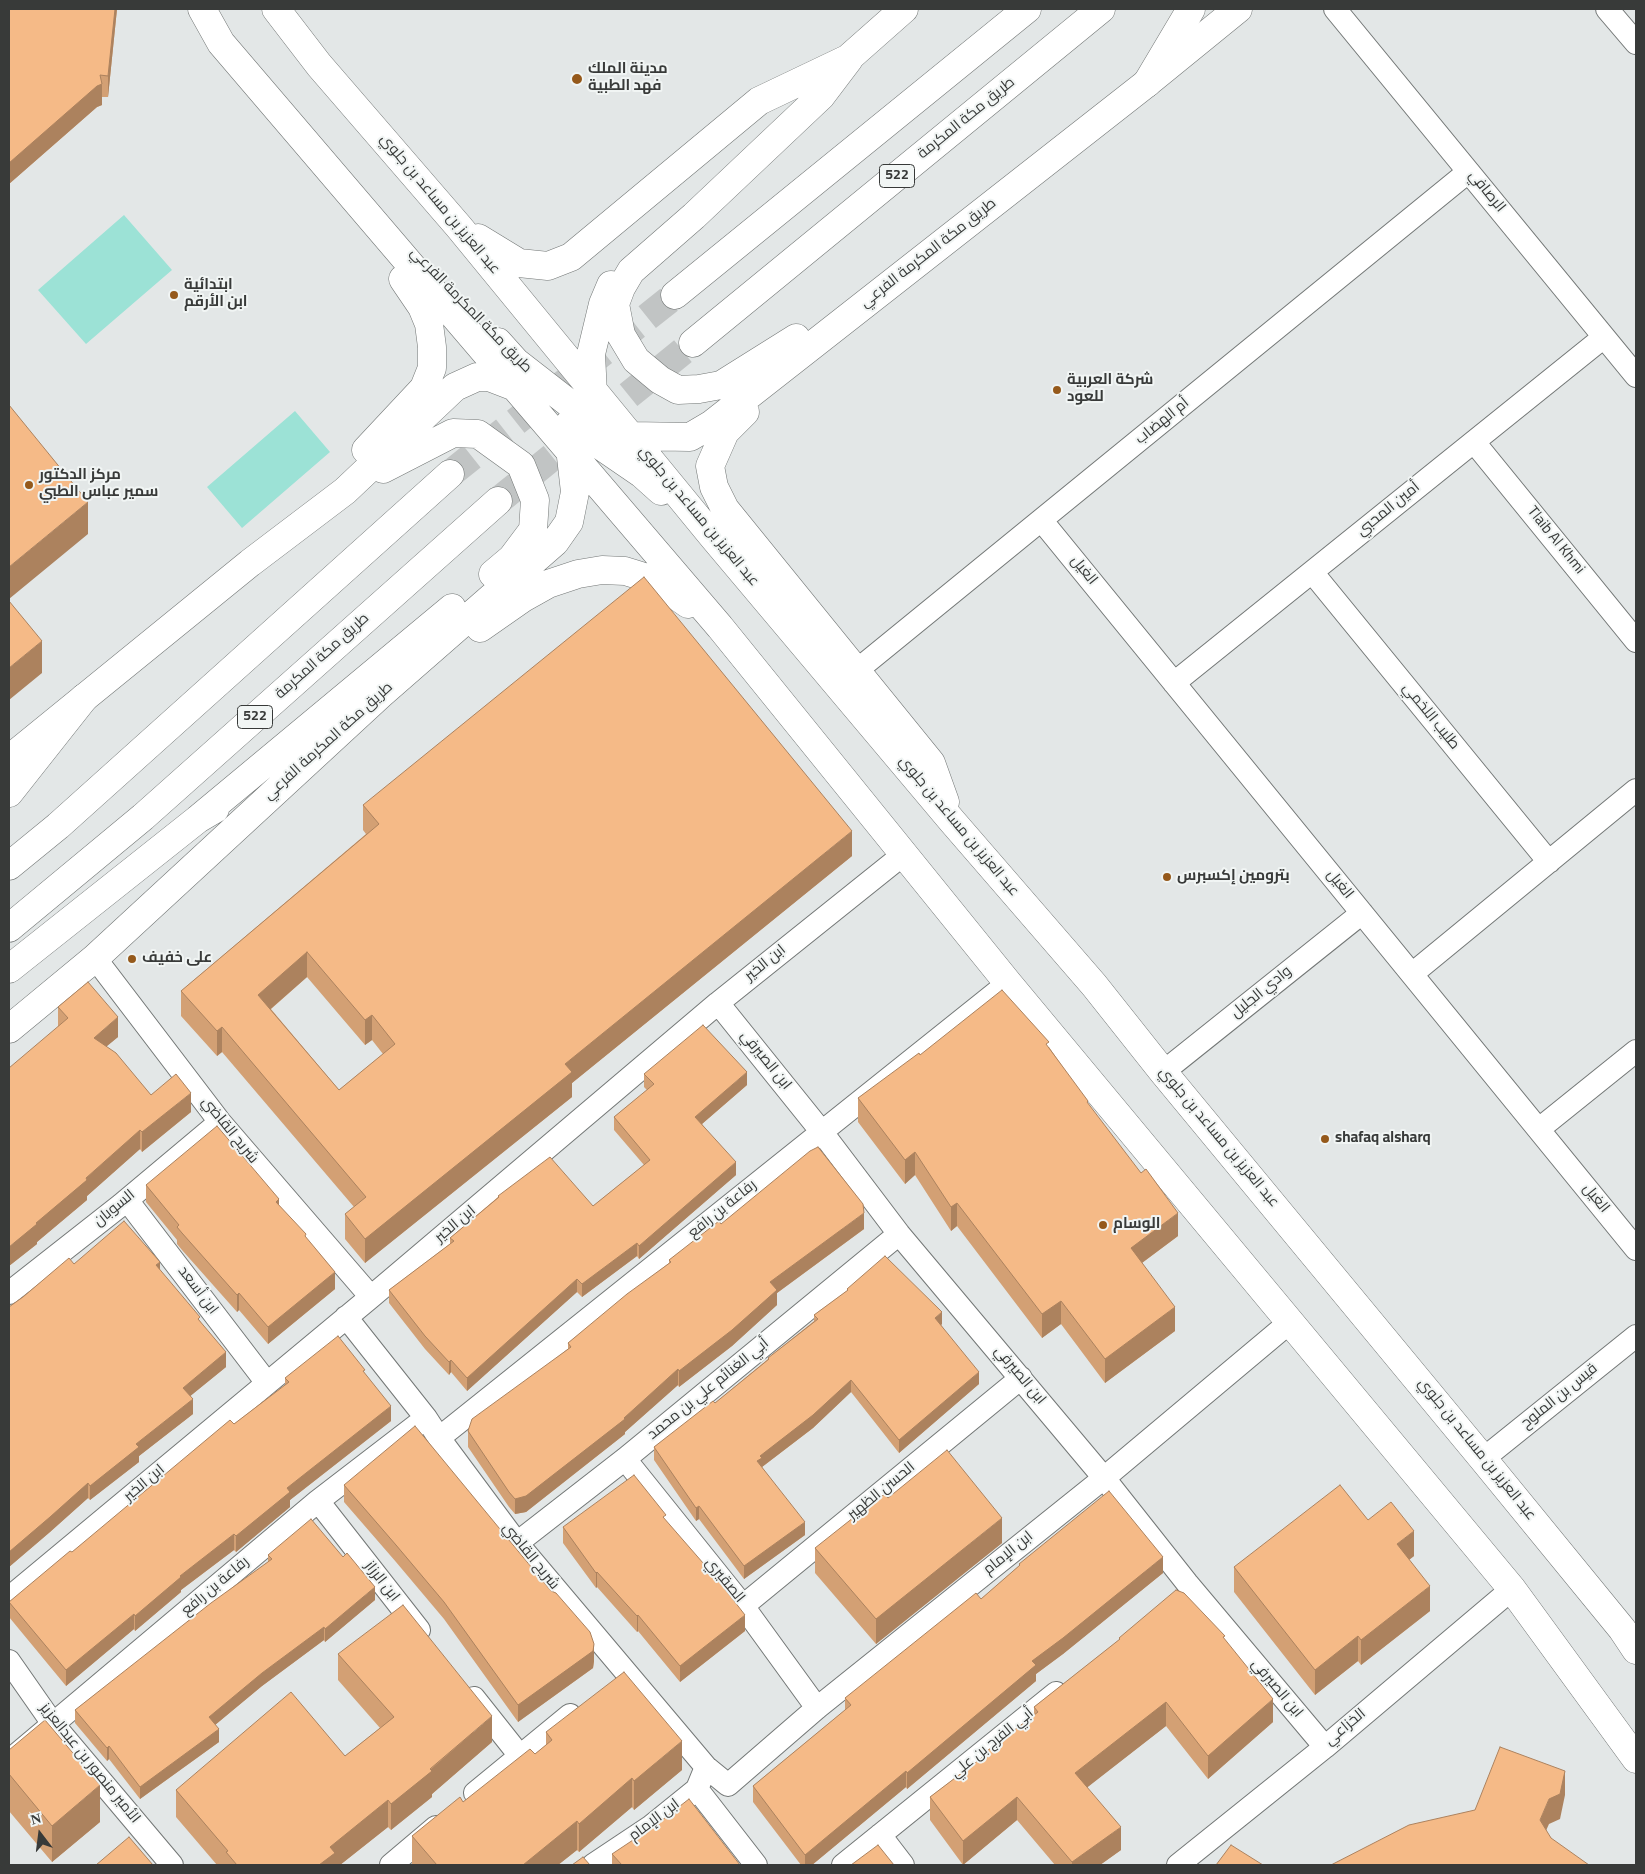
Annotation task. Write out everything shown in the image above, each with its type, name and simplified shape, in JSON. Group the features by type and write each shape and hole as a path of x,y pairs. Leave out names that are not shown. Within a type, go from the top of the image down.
{"main road":[{"path":"202,9 221,43 720,627 1008,983 1512,1589 1636,1759"},
{"name":"عبد العزيز بن مساعد بن جلوي","path":"276,9 319,65 460,227 714,538 952,821 1094,984 1163,1072 1483,1459 1631,1632"},
{"path":"633,524 600,436 592,389 591,354 603,304 623,258 795,101 849,59 904,9"},
{"path":"675,295 1027,9"},
{"name":"طريق مكة المكرمة","path":"693,343 1101,9"},
{"path":"1147,83 1191,9"},
{"name":"طريق مكة المكرمة الفرعي","path":"9,759 250,563 345,491 455,388 477,376 488,377 514,386 533,396 562,419 600,436 690,437 712,424 1147,83 1238,9"},
{"path":"460,227 519,264 548,266 572,257 759,101 849,59"},
{"path":"849,59 821,96 694,216 631,272 621,288 615,304 621,335 636,360 660,380 678,390 721,385 910,268"},
{"path":"345,190 385,254 422,307 429,324 432,347 432,368 424,388 367,448 345,491"},
{"name":"طريق مكة المكرمة الفرعي","path":"345,190 430,266 516,362 552,390 600,436 714,538"},
{"path":"910,268 753,404 725,432 710,466 714,488 724,509 931,763 952,821"},
{"name":"طريق مكة المكرمة الفرعي","path":"9,1029 95,958 381,694 555,542 569,522 575,492 567,431 544,366 510,289"},
{"path":"9,969 198,819 512,558 533,530 535,500 521,465 478,434 452,433 394,462 345,491"},
{"path":"9,866 65,819 450,474"},
{"name":"طريق مكة المكرمة","path":"9,928 143,817 498,501"},
{"path":"381,694 457,646 523,598 548,584 578,574 602,570 625,571 654,580 720,627"},
{"path":"9,793 84,698"},
{"path":"198,819 331,740"}],"street":[{"name":"الرصافي","path":"1335,9 1636,376"},
{"path":"1607,9 1634,37"},
{"name":"أم الهضاب","path":"856,671 1468,172"},
{"name":"أمين المحبي","path":"1174,682 1604,337"},
{"name":"Tlaib Al Khmi","path":"1474,442 1636,641"},
{"name":"الغيل","path":"1042,521 1636,1249"},
{"name":"طليب اللخمي","path":"1312,572 1549,862"},
{"path":"1412,974 1636,790"},
{"name":"ابن الخير","path":"9,1598 371,1297 718,1003 904,854"},
{"name":"وادي الجليل","path":"1163,1072 1362,913"},
{"name":"شريح القاضي","path":"95,958 220,1122 371,1297"},
{"name":"رفاعة بن رافع","path":"439,1438 1008,983"},
{"name":"ابن الصيرفي","path":"718,1003 821,1131 899,1234 1104,1478 1182,1590 1325,1746"},
{"path":"1539,1129 1636,1051"},
{"name":"السوبان","path":"9,1293 127,1200 220,1122"},
{"name":"ابن أسعد","path":"127,1200 267,1383"},
{"name":"أبي الغنائم علي بن محمد","path":"517,1543 625,1459 899,1234"},
{"name":"شريح القاضي","path":"346,1317 426,1418 617,1677 706,1767 728,1785"},
{"name":"ابن الإمام","path":"728,1785 817,1708 1104,1478 1290,1322"},
{"name":"قيس بن الملوح","path":"1483,1459 1636,1336"},
{"name":"الحسن الظهير","path":"743,1606 1021,1378"},
{"name":"رفاعة بن رافع","path":"9,1761 318,1501 426,1418"},
{"name":"الصقيري","path":"625,1459 743,1606 817,1708"},
{"name":"ابن الرزاز","path":"318,1501 434,1649"},
{"name":"الخزاعي","path":"1178,1865 1325,1746 1512,1589"},
{"name":"الأمير منصور بن عبدالعزيز","path":"9,1661 53,1724 172,1865"},
{"path":"459,1680 520,1756"},
{"name":"أبي الفرج بن علي","path":"843,1865 1070,1682"},
{"path":"391,1865 587,1702"},
{"name":"ابن الإمام","path":"593,1865 650,1828 697,1789 706,1767"},
{"path":"697,1789 756,1865"},
{"path":"880,1835 903,1865"}],"green space":[{"path":"124,215 172,270 86,344 38,290"},
{"path":"295,411 330,452 242,528 207,487"}],"building":[{"path":"9,9 115,9 108,76 100,75 102,84 97,86 9,163"},
{"name":"مركز الدكتور سمير عباس الطبي","path":"9,405 88,502 9,567"},
{"path":"644,577 852,831 565,1064 572,1072 365,1239 345,1214 366,1197 222,1027 217,1031 181,991 379,824 363,805","holes":["307,952 365,1020 372,1015 395,1044 339,1090 258,995"]},
{"path":"9,601 42,641 9,668"},
{"path":"88,982 118,1017 94,1038 116,1053 151,1095 176,1074 191,1093 142,1132 140,1130 86,1178 87,1180 9,1247 9,1068 68,1018 58,1007"},
{"path":"1002,990 1049,1042 1046,1044 1087,1102 1141,1173 1146,1169 1178,1213 1131,1248 1175,1307 1105,1359 1061,1301 1042,1314 957,1203 951,1207 915,1152 905,1160 858,1098 919,1053 920,1055"},
{"path":"703,1025 747,1072 695,1117 736,1162 639,1246 637,1243 582,1284 577,1279 467,1378 425,1336 389,1290 454,1241 450,1238 498,1196 550,1157 593,1206 650,1160 614,1117 654,1084 644,1074"},
{"path":"217,1126 279,1199 276,1202 306,1234 305,1236 335,1272 268,1327 239,1293 237,1295 182,1233 177,1227 179,1225 146,1185"},
{"path":"818,1147 863,1204 864,1213 770,1282 777,1290 732,1330 679,1371 678,1369 625,1419 526,1496 515,1499 468,1431 472,1419 571,1347 568,1343 627,1294 671,1262 669,1260 719,1221 721,1224 810,1151"},
{"path":"124,1221 160,1262 156,1265 200,1317 198,1319 226,1352 183,1388 193,1399 136,1444 139,1447 90,1486 88,1483 9,1552 9,1307 69,1258 74,1264"},
{"path":"885,1256 942,1312 935,1318 979,1372 899,1440 851,1380 813,1415 760,1456 762,1458 757,1461 805,1522 744,1566 699,1506 696,1508 654,1447 713,1401 715,1403 818,1319 814,1315 848,1290"},
{"path":"338,1336 391,1406 287,1488 290,1492 236,1536 234,1534 180,1576 135,1616 134,1614 66,1670 9,1602 230,1420 234,1424 289,1382 285,1378"},
{"path":"415,1426 551,1591 556,1593 590,1632 594,1644 593,1651 518,1705 444,1602 344,1485"},
{"path":"947,1450 1002,1518 876,1619 815,1548 873,1502 885,1494 888,1498"},
{"path":"634,1475 666,1515 663,1517 717,1579 745,1615 680,1666 638,1615 596,1573 563,1527"},
{"path":"1340,1485 1368,1520 1391,1502 1414,1531 1397,1544 1430,1586 1361,1640 1358,1636 1315,1670 1234,1567"},
{"path":"1109,1491 1163,1557 1032,1661 1036,1665 805,1855 753,1786 851,1705 845,1698 976,1593 981,1599 1019,1564"},
{"path":"311,1519 343,1557 347,1553 375,1587 325,1629 324,1627 262,1673 209,1717 219,1729 140,1787 109,1746 107,1748 75,1710 211,1603 272,1559 268,1555"},
{"path":"1176,1590 1184,1593 1225,1636 1223,1637 1273,1699 1208,1756 1166,1702 1075,1773 1121,1827 1072,1862 1017,1797 963,1841 930,1797 1038,1712 1034,1707 1120,1639"},
{"path":"403,1605 492,1716 430,1769 432,1771 391,1804 388,1800 330,1847 335,1853 319,1865 237,1865 226,1852 228,1851 176,1790 291,1692 345,1756 394,1717 338,1654"},
{"path":"624,1672 682,1741 634,1781 632,1778 579,1824 577,1821 523,1865 437,1865 412,1836 460,1797 463,1802 530,1749 535,1754 552,1740 546,1732"},
{"path":"45,1720 100,1785 52,1826 9,1774 9,1750"},
{"path":"1500,1747 1565,1771 1560,1794 1549,1799 1540,1820 1551,1838 1589,1865 1331,1865 1409,1825 1475,1810"},
{"path":"689,1799 740,1865 622,1865 612,1854 657,1824"},
{"path":"129,1837 153,1865 96,1865"},
{"path":"878,1845 894,1865 851,1865"},
{"path":"1231,1845 1263,1865 1216,1865"},
{"path":"583,1857 590,1865 572,1865"}],"tunnel":[{"path":"450,474 675,295"},
{"path":"498,501 693,343"}],"place":[{"name":"مدينة الملك فهد الطبية","path":"577,79"},
{"name":"ابتدائية ابن الأرقم","path":"174,295"},
{"name":"شركة العربية للعود","path":"1057,390"},
{"name":"مركز الدكتور سمير عباس الطبي","path":"29,485"},
{"name":"بترومين إكسبرس","path":"1167,877"},
{"name":"على خفيف","path":"132,959"},
{"name":"shafaq alsharq","path":"1325,1139"},
{"name":"الوسام","path":"1103,1225"}]}
